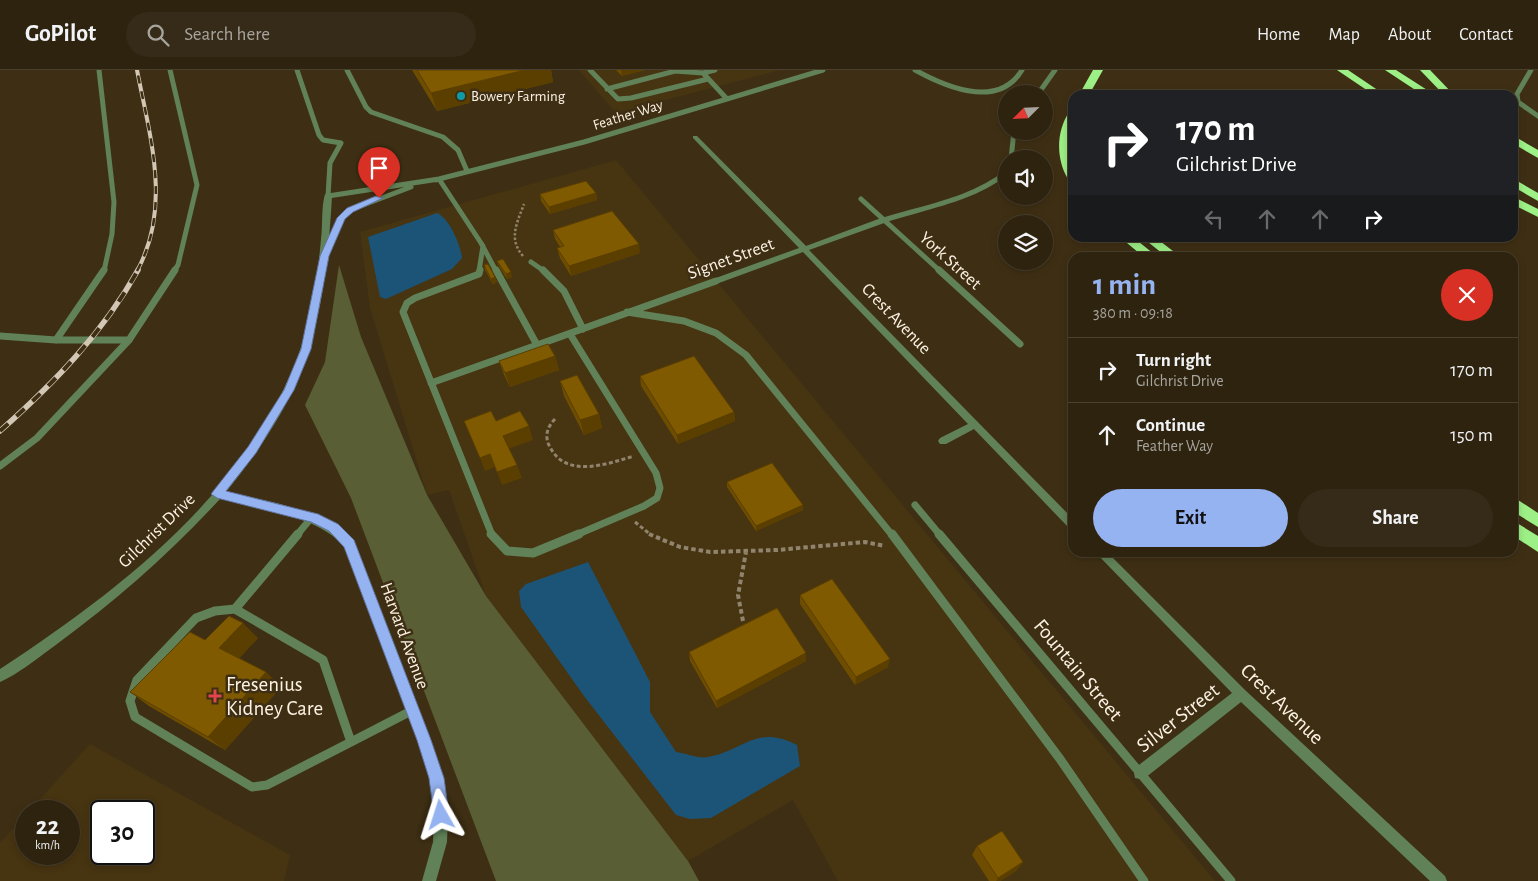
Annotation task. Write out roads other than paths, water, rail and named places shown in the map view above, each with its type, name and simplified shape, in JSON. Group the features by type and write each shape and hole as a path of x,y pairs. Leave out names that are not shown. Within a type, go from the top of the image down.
{"highway":[{"path":"1087,90 1098,70"},
{"path":"1342,70 1372,90"},
{"path":"1390,70 1422,90"},
{"path":"1425,70 1445,90"},
{"path":"1068,123 1065,130 1064,142 1064,153 1068,165"},
{"path":"1518,142 1538,155"},
{"path":"1518,150 1538,162"},
{"path":"1518,185 1538,198"},
{"path":"1518,202 1538,214"},
{"path":"1132,242 1144,252"},
{"path":"1154,242 1168,252"},
{"path":"1518,506 1538,521"},
{"path":"1518,530 1538,545"}],"street":[{"name":"Crest Avenue","path":"694,137 1068,520"},
{"name":"Gilchrist Drive","path":"0,676 51,643 131,580 197,518 252,450 289,390 306,349 324,256 328,196"},
{"name":"Signet Street","path":"716,280 884,220"},
{"path":"943,441 974,425"},
{"name":"Harvard Avenue","path":"217,494 312,517 333,528 350,544 413,710 436,778 440,795 440,842 430,881"},
{"name":"Crest Avenue","path":"1105,557 1241,694 1440,881"},
{"name":"Silver Street","path":"1140,773 1241,694"}],"lane":[{"path":"56,340 104,271 112,234 114,202 99,70"},
{"path":"0,466 37,438 130,340 178,265 197,185 170,70"},
{"path":"297,70 319,136 323,140 341,143 330,163 328,196"},
{"path":"348,70 366,107 371,112 443,137 458,150 466,171"},
{"path":"590,70 616,99 626,99 708,79"},
{"path":"607,89 675,71 702,73 715,70"},
{"name":"Feather Way","path":"324,256 342,218 350,210 410,187 584,142 823,70"},
{"path":"915,70 954,89 973,91 1005,87 1014,82 1022,70"},
{"path":"1044,85 1055,70"},
{"path":"1518,92 1531,70"},
{"path":"702,73 727,99"},
{"path":"1518,102 1538,116"},
{"path":"439,179 483,246 537,346"},
{"name":"Feather Way","path":"328,196 439,179"},
{"path":"884,220 975,192 998,180"},
{"name":"York Street","path":"861,199 1020,344"},
{"path":"483,246 478,274 415,298 403,307 403,312 492,536 507,551 533,554 628,513 657,498 660,488 656,472 570,334"},
{"path":"531,262 546,271 564,288 585,328"},
{"name":"Signet Street","path":"431,383 716,280"},
{"path":"627,312 648,314 692,324 716,333 746,355 903,549 1060,759 1144,881"},
{"path":"0,336 56,340 130,340"},
{"name":"Fountain Street","path":"916,505 1231,881"},
{"path":"235,609 312,517"},
{"path":"351,742 323,660 235,609 215,611 196,618 137,680 130,696 135,717 252,788 267,785 351,742 413,710"}],"water":[{"path":"437,213 446,220 454,232 462,258 452,269 386,299 380,297 368,237"},
{"path":"588,562 650,682 650,712 676,752 696,757 708,757 721,754 751,740 771,737 783,739 797,745 800,766 711,818 690,819 676,815 584,696 521,607 519,591 526,584"}],"railway":[{"path":"137,70 152,146 156,197 154,222 148,247 137,271"},
{"path":"0,431 58,376 76,356 109,315 138,270"}],"place":[{"name":"Bowery Farming","path":"461,96"},
{"name":"Fresenius Kidney Care","path":"215,696"}]}
